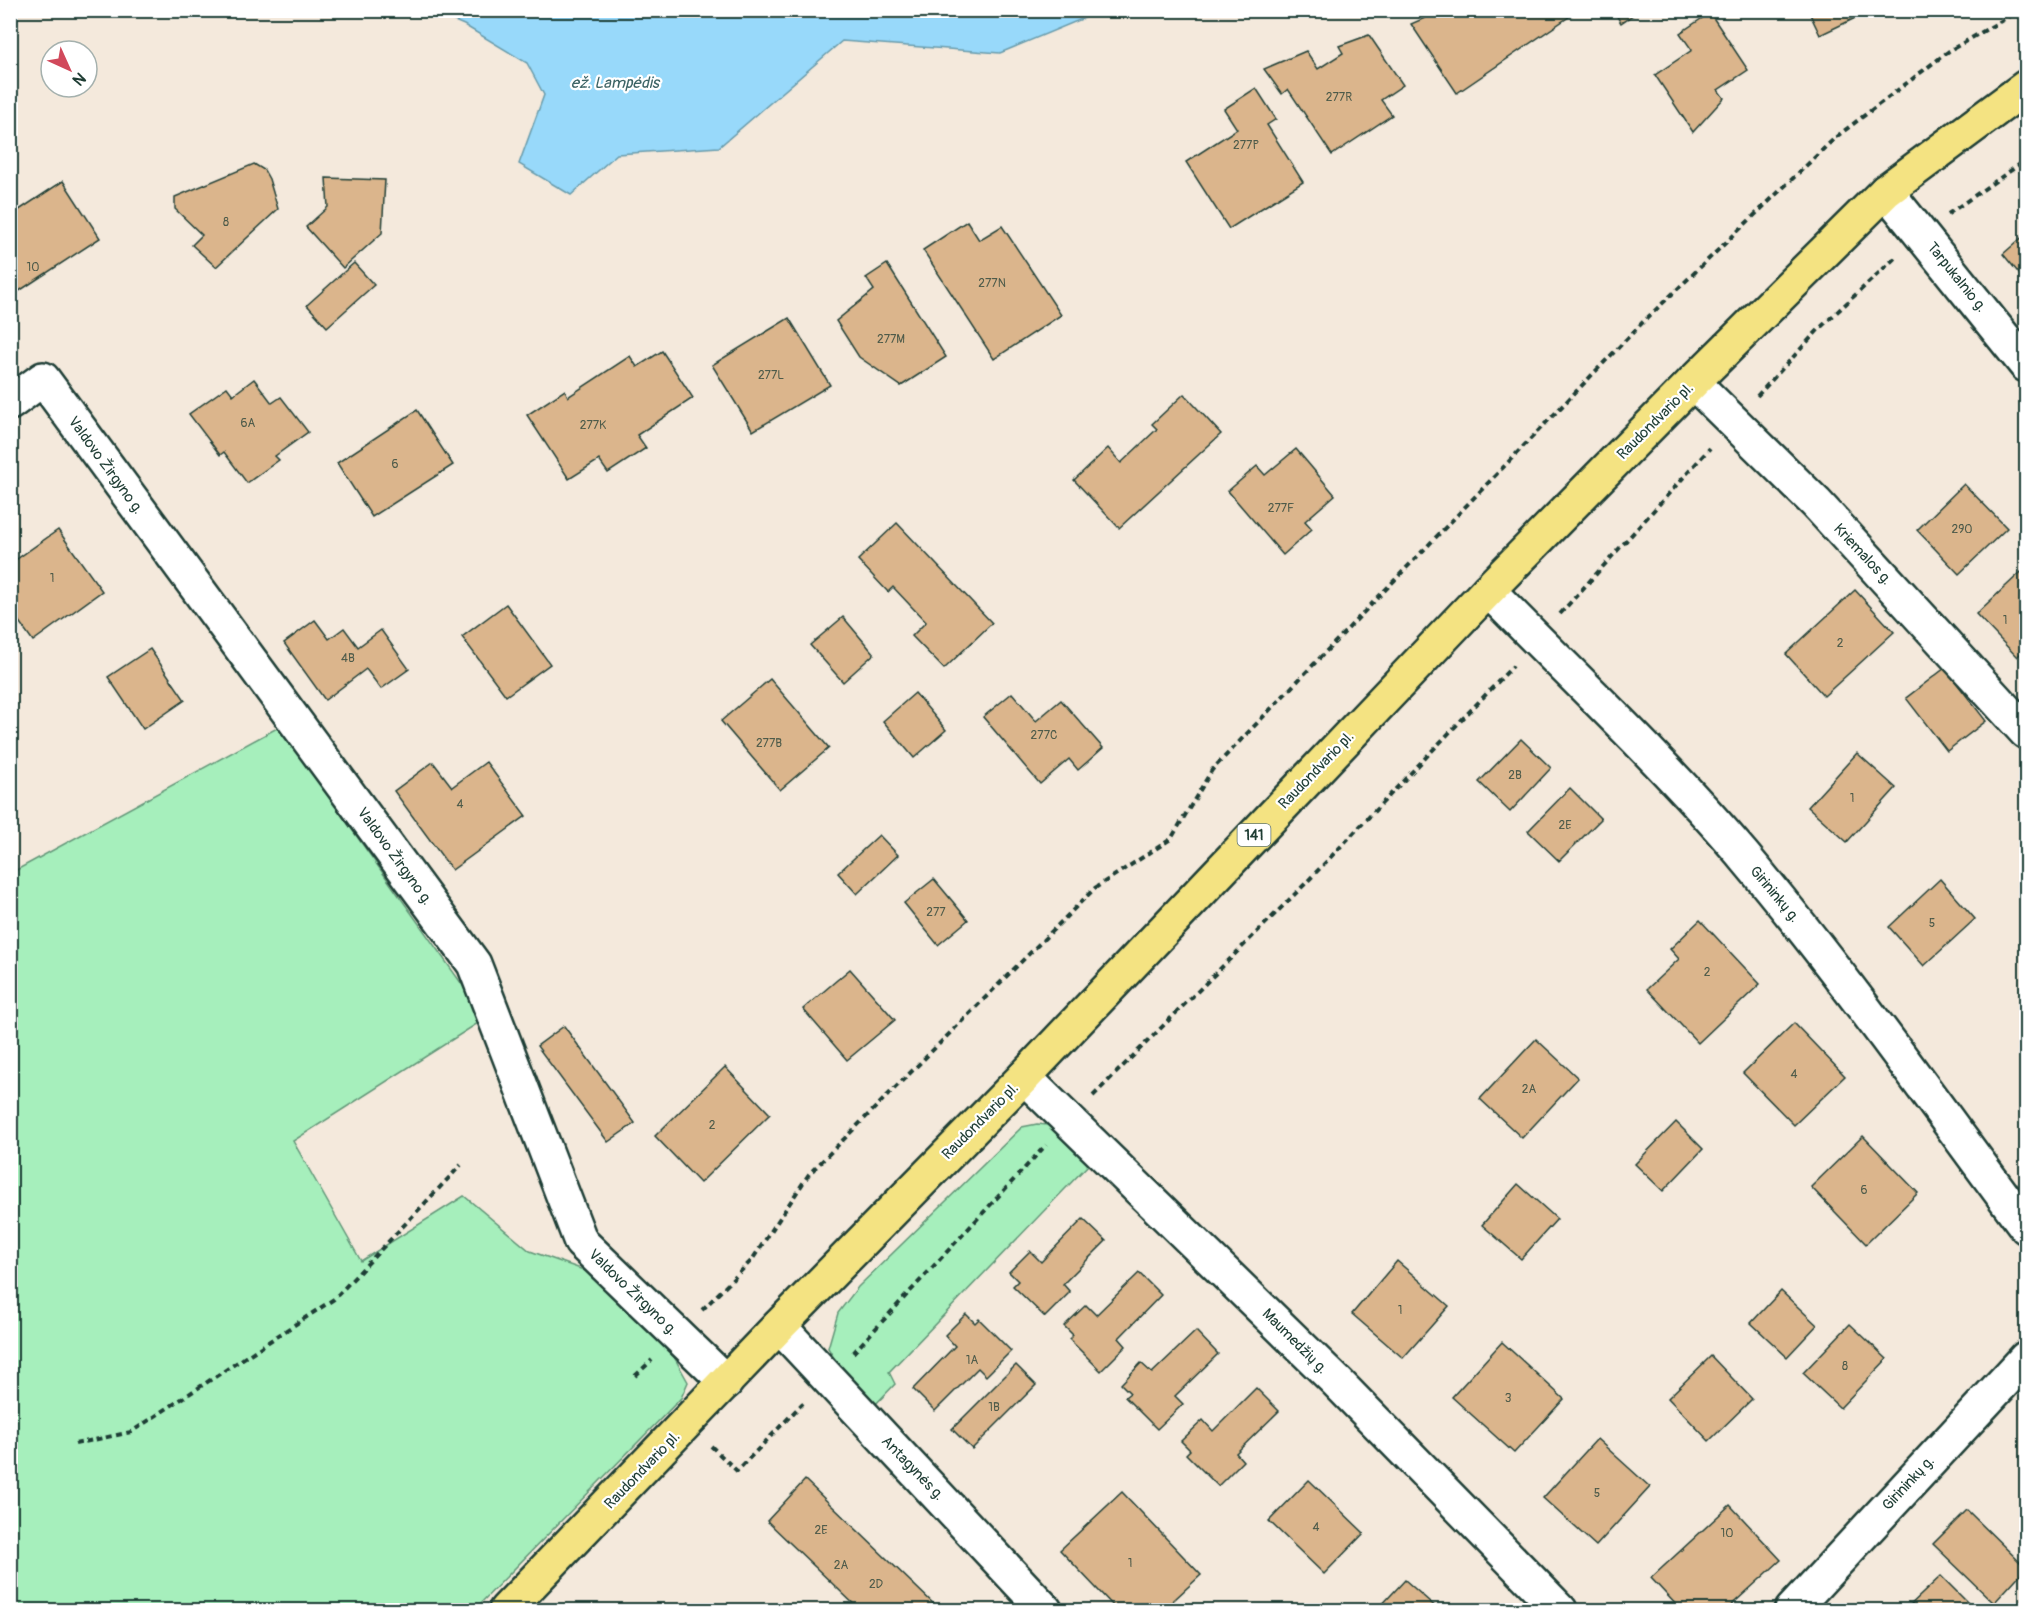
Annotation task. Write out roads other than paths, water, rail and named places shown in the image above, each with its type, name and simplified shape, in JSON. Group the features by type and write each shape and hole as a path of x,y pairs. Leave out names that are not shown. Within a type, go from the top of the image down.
{"main road":[{"name":"Raudondvario pl.","path":"506,1611 779,1326 1024,1077 1488,590 1693,382 1886,191 2026,87"}],"street":[{"name":"Tarpukalnio g.","path":"1886,191 2026,365"},
{"name":"Valdovo Žirgyno g.","path":"10,403 43,379 474,964 582,1242 726,1382"},
{"name":"Kriemalos g.","path":"1693,382 1816,503 2026,732"},
{"name":"Girininkų g.","path":"1488,590 1660,765 1741,853 1819,947 2026,1227"},
{"name":"Maumedžių g.","path":"1024,1077 1070,1119 1337,1382 1560,1611"},
{"name":"Antagynės g.","path":"779,1326 958,1515 1045,1611"},
{"name":"Girininkų g.","path":"1792,1611 2026,1358"}],"water":[{"name":"ež. Lampėdis","path":"431,11 1101,11 1000,53 842,41 719,147 617,154 571,195 519,164 544,95 527,63 464,25"}]}
